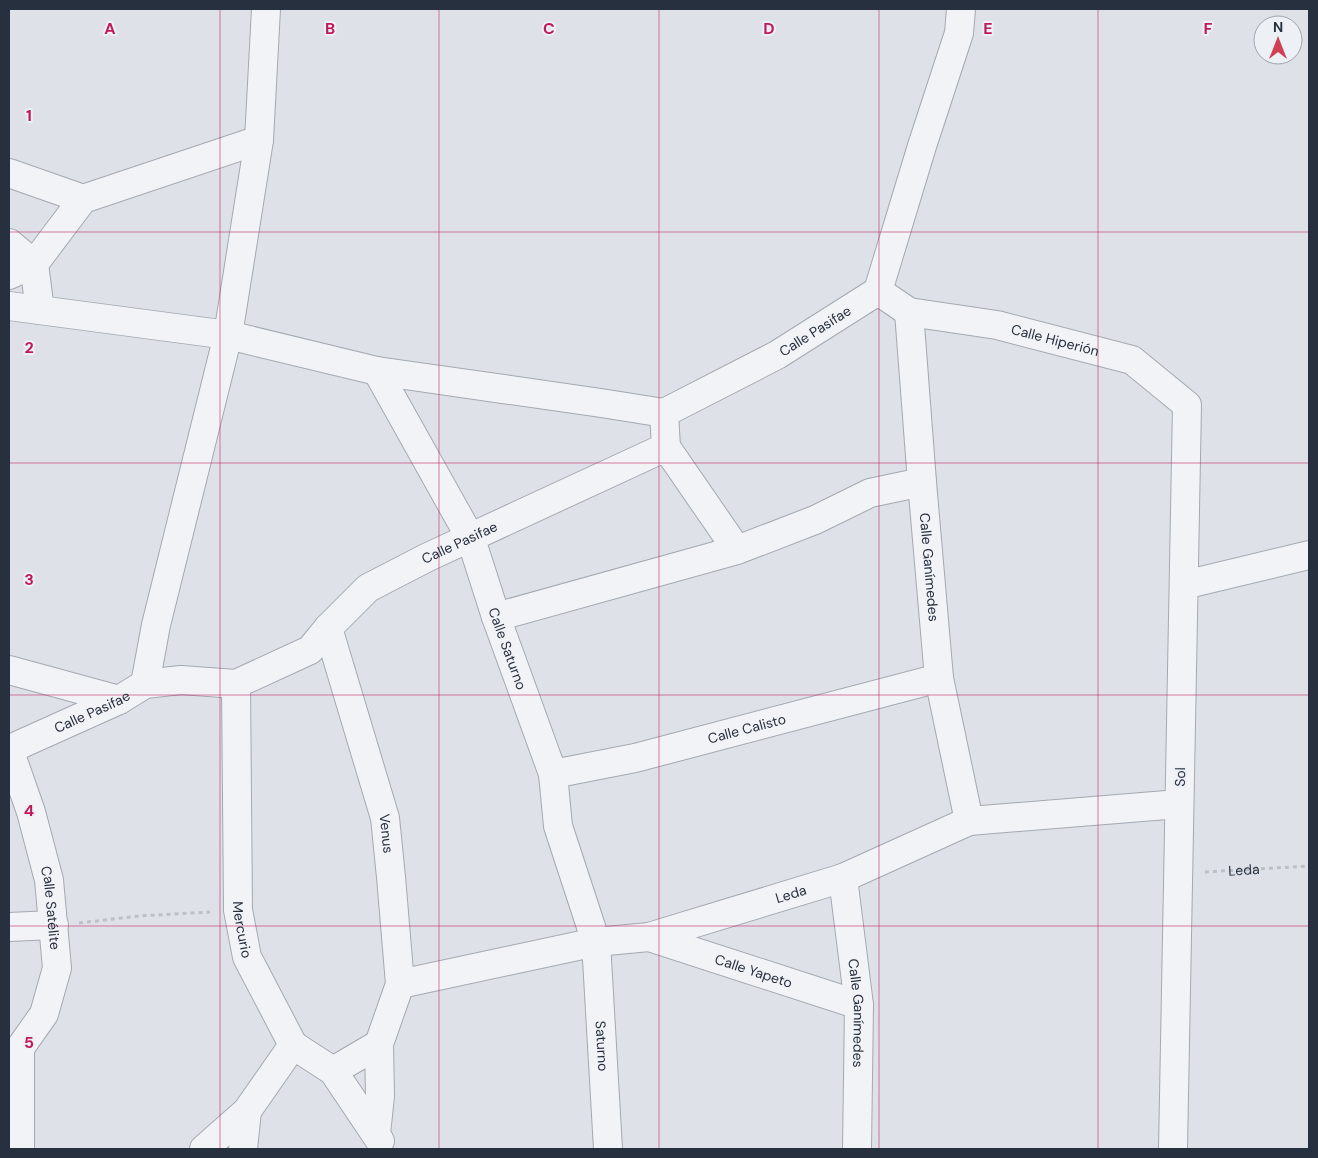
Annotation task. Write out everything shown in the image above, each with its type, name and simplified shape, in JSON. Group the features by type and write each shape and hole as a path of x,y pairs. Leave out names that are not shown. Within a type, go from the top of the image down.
{"street":[{"path":"145,684 156,625 228,335 259,140 266,9"},
{"path":"909,312 878,291 959,32 961,9"},
{"path":"9,275 34,264 83,199 259,140"},
{"path":"9,173 83,199"},
{"path":"9,243 34,264 40,310"},
{"name":"Calle Pasifae","path":"664,414 777,356 878,291"},
{"path":"9,306 228,335 377,371 601,403 664,414 666,447 737,550"},
{"name":"Calle Hiperión","path":"909,312 997,325 1132,360 1187,404"},
{"name":"Calle Ganímedes","path":"909,312 940,678 969,821"},
{"name":"Calle Saturno","path":"377,371 471,538 496,617 553,774 558,826 596,942"},
{"name":"Sol","path":"1173,1149 1187,404"},
{"name":"Calle Pasifae","path":"9,749 119,700 145,684 181,680 236,684 310,650 328,628 368,588 428,557 666,447"},
{"path":"496,617 737,550 815,520 870,493 922,482"},
{"path":"1184,585 1309,555"},
{"name":"Venus","path":"328,628 385,818 400,984 379,1044 380,1142"},
{"path":"9,670 119,700"},
{"name":"Calle Calisto","path":"553,774 634,758 940,678"},
{"name":"Mercurio","path":"236,684 238,910 247,957 293,1045"},
{"name":"Calle Satélite","path":"9,749 31,812 49,880 58,968 44,1014 14,1042"},
{"name":"Leda","path":"400,984 596,942 649,937 843,878 969,821 1179,804"},
{"name":"Calle Ganímedes","path":"843,878 859,1004 857,1149"},
{"path":"9,927 54,925"},
{"name":"Calle Yapeto","path":"649,937 859,1004"},
{"name":"Saturno","path":"596,942 608,1149"},
{"path":"14,1042 20,1149"},
{"path":"333,1071 379,1044"},
{"path":"204,1149 247,1111 293,1045"},
{"name":"Venus","path":"293,1045 333,1071 380,1142"},
{"path":"243,1149 247,1111"}],"path":[{"name":"Leda","path":"1178,874 1309,866"},
{"path":"54,925 139,916 238,910"}]}
